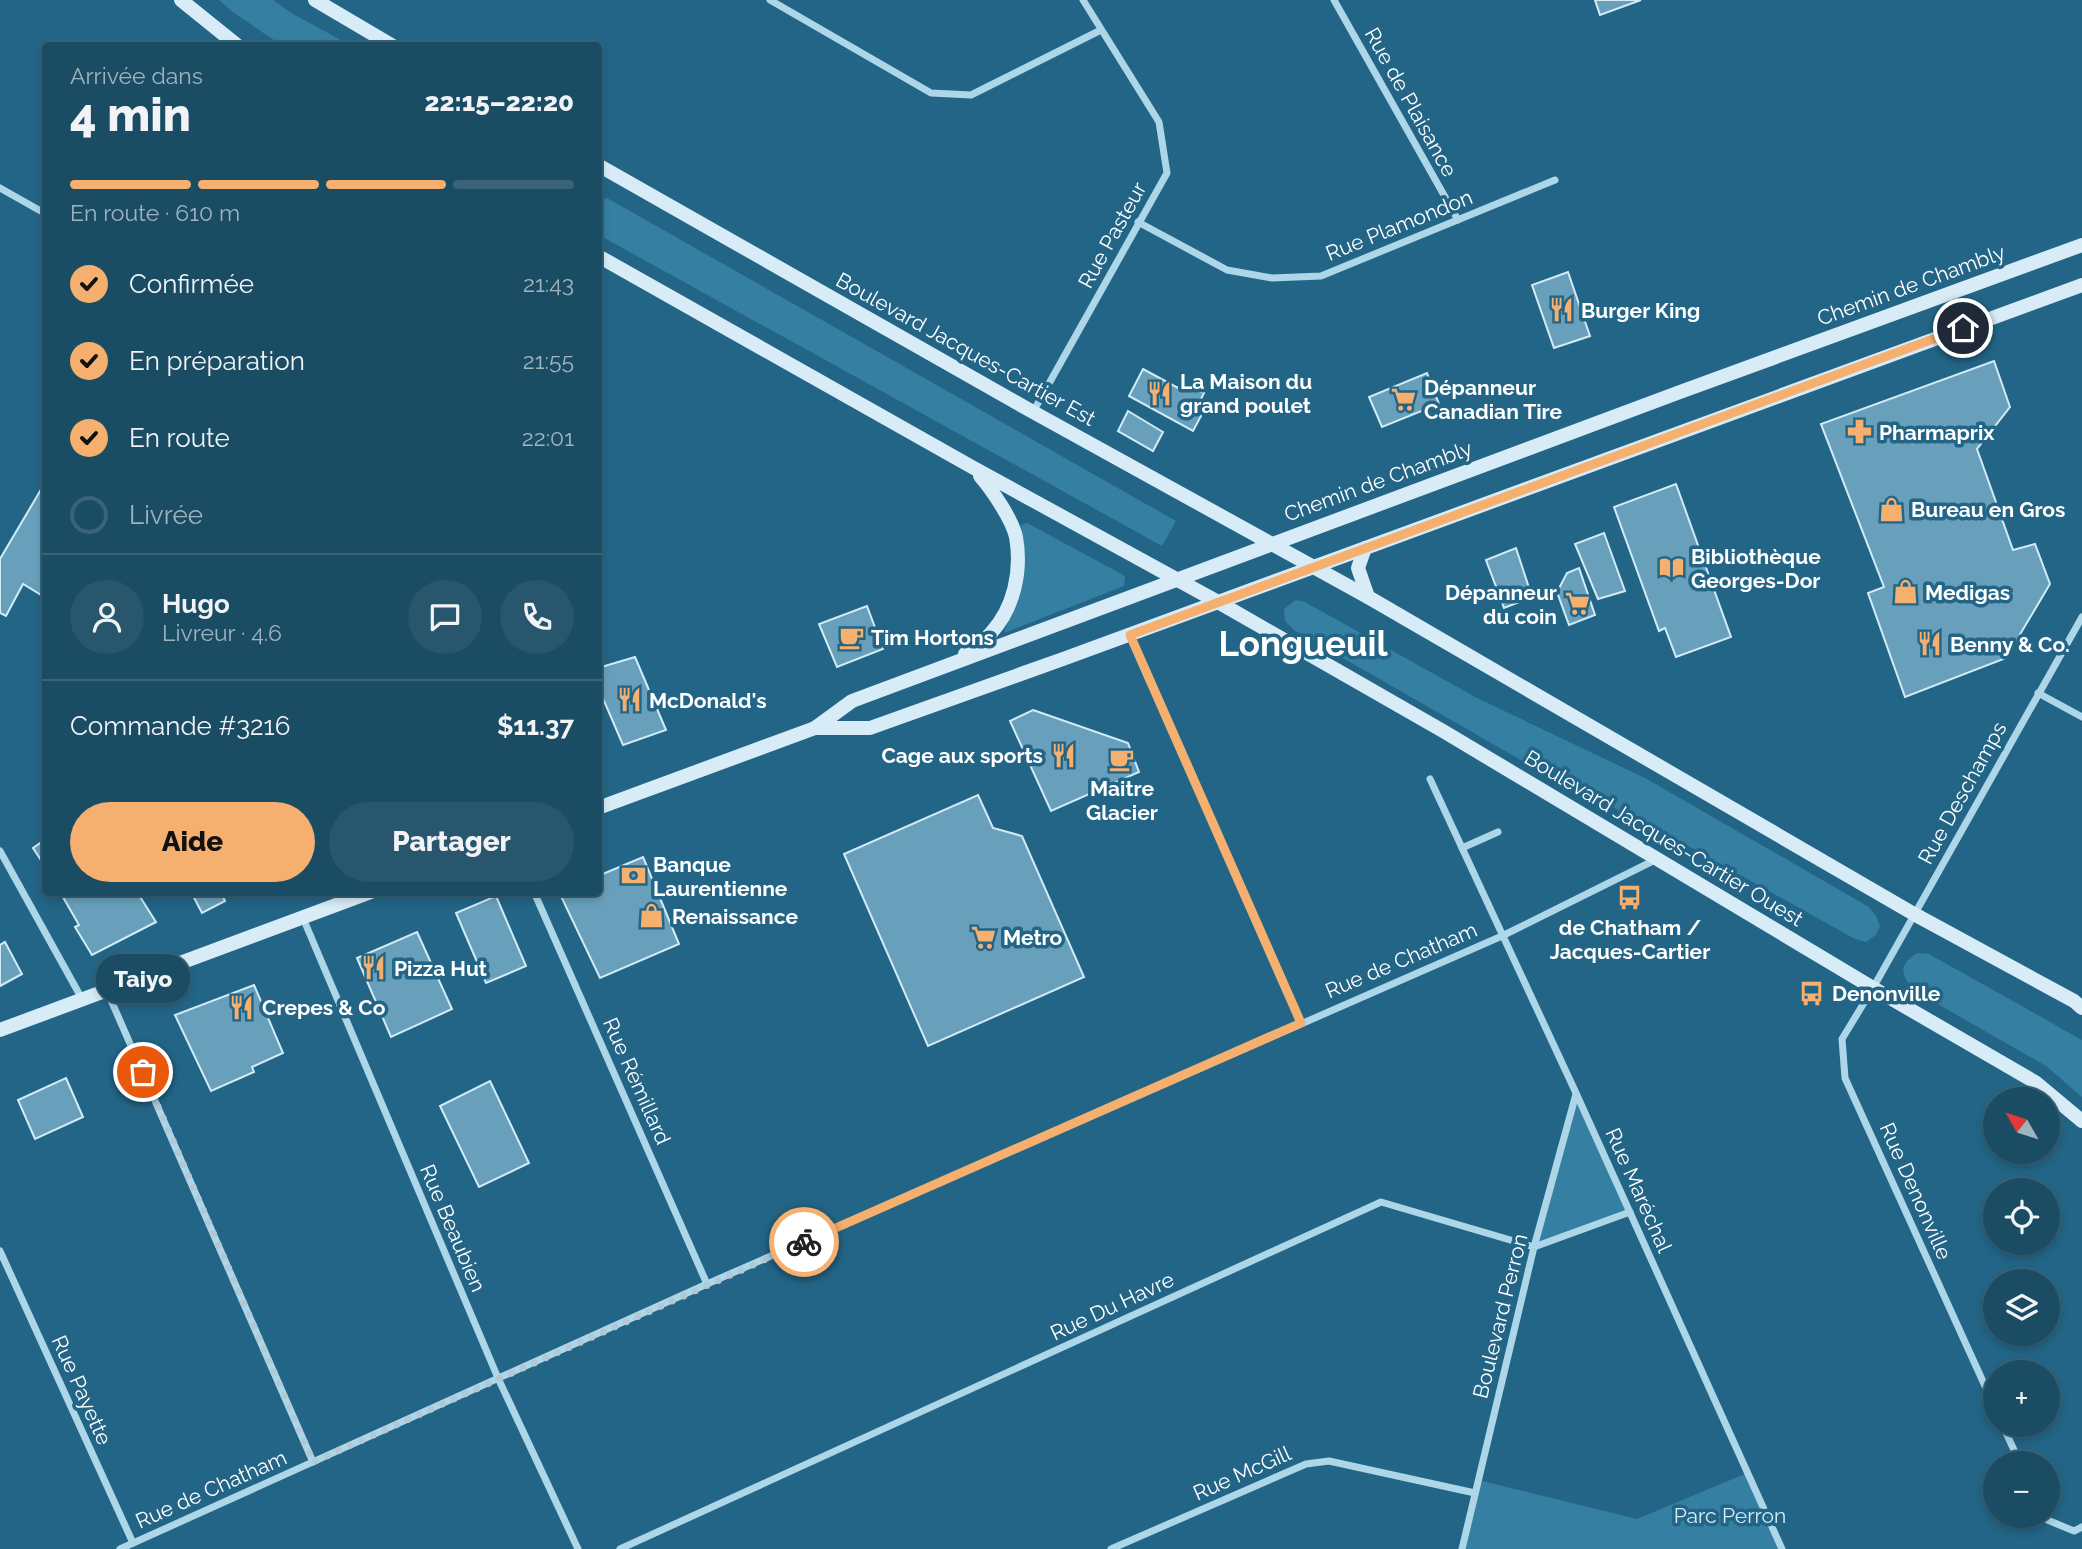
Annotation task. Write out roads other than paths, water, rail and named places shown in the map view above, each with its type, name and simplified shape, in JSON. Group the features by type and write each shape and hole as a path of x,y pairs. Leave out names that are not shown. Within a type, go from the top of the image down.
{"main road":[{"path":"181,0 233,42"},
{"path":"315,0 386,42"},
{"name":"Boulevard Jacques-Cartier Est","path":"602,167 1033,412 1314,566"},
{"name":"Chemin de Chambly","path":"602,807 815,728 852,701 954,662 2082,245"},
{"path":"602,258 972,467 1219,602"},
{"name":"Chemin de Chambly","path":"815,728 870,728 2082,285"},
{"path":"954,662 991,633 1010,606 1018,572 1016,535 994,492 972,467"},
{"path":"1365,548 1358,568 1368,597"},
{"path":"1314,566 1914,914 2074,1001 2082,1008"},
{"name":"Boulevard Jacques-Cartier Ouest","path":"1219,602 1467,745 2035,1082 2082,1121"},
{"path":"0,1030 361,896"}],"street":[{"path":"770,0 931,93 971,95 1101,30"},
{"name":"Rue Pasteur","path":"1033,412 1167,173 1159,122 1083,0"},
{"name":"Rue de Plaisance","path":"1334,0 1458,220"},
{"name":"Rue Plamondon","path":"1139,222 1227,270 1272,278 1321,276 1555,180"},
{"path":"0,187 42,212"},
{"name":"Rue Deschamps","path":"1874,988 2082,617"},
{"path":"1130,635 1301,1023"},
{"path":"2038,692 2082,717"},
{"name":"Rue Maréchal","path":"1430,779 1576,1093 1782,1549"},
{"path":"1462,848 1497,832"},
{"path":"0,851 82,1000"},
{"name":"Rue de Chatham","path":"120,1549 707,1284 1502,936 1658,859"},
{"name":"Rue Rémillard","path":"536,896 707,1284"},
{"name":"Rue Beaubien","path":"303,918 498,1378 578,1549"},
{"name":"Rue Denonville","path":"1874,988 1842,1039 1845,1078 1983,1382"},
{"path":"107,990 313,1462"},
{"name":"Boulevard Perron","path":"1462,1549 1534,1247 1576,1093"},
{"name":"Rue Du Havre","path":"620,1549 1381,1202 1534,1247"},
{"path":"1534,1247 1630,1212"},
{"name":"Rue Payette","path":"0,1251 133,1543"},
{"name":"Rue McGill","path":"1111,1549 1306,1464 1329,1461 1475,1493"},
{"path":"2060,1525 2074,1531 2082,1527"}],"place":[{"name":"Burger King","path":"1561,310"},
{"name":"La Maison du grand poulet","path":"1160,393"},
{"name":"Dépanneur Canadian Tire","path":"1404,399"},
{"name":"Pharmaprix","path":"1859,432"},
{"name":"Bureau en Gros","path":"1891,509"},
{"name":"Bibliothèque Georges-Dor","path":"1671,568"},
{"name":"Medigas","path":"1905,592"},
{"name":"Dépanneur du coin","path":"1577,604"},
{"name":"Tim Hortons","path":"851,637"},
{"name":"Benny & Co.","path":"1930,644"},
{"name":"McDonald's","path":"629,700"},
{"name":"Cage aux sports","path":"1063,755"},
{"name":"Maitre Glacier","path":"1122,759"},
{"name":"Banque Laurentienne","path":"633,876"},
{"name":"de Chatham / Jacques-Cartier","path":"1630,898"},
{"name":"Renaissance","path":"652,916"},
{"name":"Metro","path":"983,937"},
{"name":"Pizza Hut","path":"374,968"},
{"name":"Denonville","path":"1812,993"},
{"name":"Crepes & Co","path":"242,1007"},
{"name":"Taiyo","path":"143,1072"}],"district":[{"name":"Longueuil","path":"1303,643"}],"park label":[{"name":"Parc Perron","path":"1730,1515"}]}
